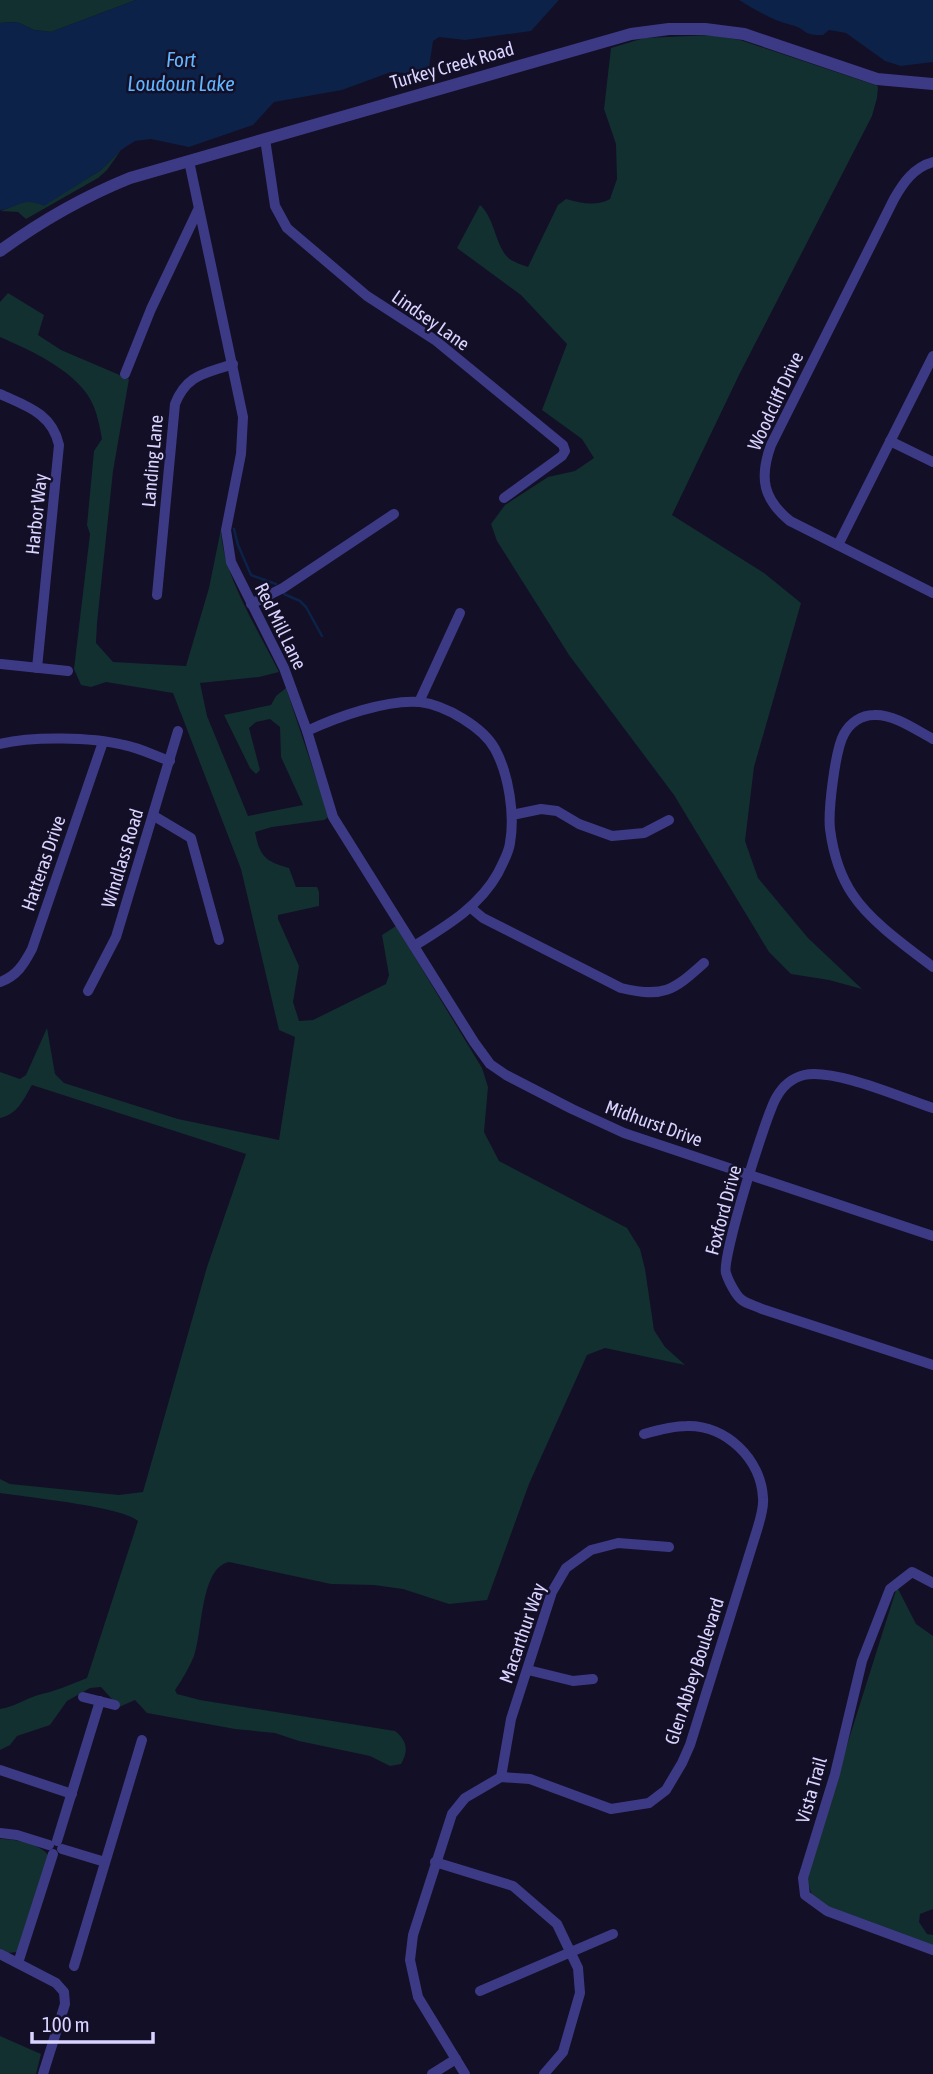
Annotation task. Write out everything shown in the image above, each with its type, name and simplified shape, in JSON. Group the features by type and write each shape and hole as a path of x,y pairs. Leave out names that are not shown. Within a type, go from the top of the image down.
{"street":[{"name":"Turkey Creek Road","path":"0,251 39,223 80,200 130,178 620,37 670,29 705,29 744,34 877,79 933,84"},
{"name":"Lindsey Lane","path":"265,139 275,206 281,219 294,234 378,304 435,340 563,445 565,451 562,456 504,498"},
{"name":"Red Mill Lane","path":"189,161 233,364 242,426 242,453 226,530 231,562 284,668 307,731 333,817 490,1065"},
{"name":"Woodcliff Drive","path":"933,162 913,173 902,186 771,445 764,464 767,494 777,510 790,521 933,593"},
{"path":"125,374 151,309 198,210"},
{"path":"838,544 933,356"},
{"name":"Landing Lane","path":"157,596 175,404 181,389 191,378 233,364"},
{"name":"Harbor Way","path":"0,394 43,415 52,426 59,445 37,668"},
{"path":"890,441 933,462"},
{"path":"251,604 283,588 394,514"},
{"path":"419,702 460,613"},
{"path":"1,664 68,671"},
{"path":"307,731 324,723 387,705 419,702 443,707 467,721 495,748 506,779 512,815 510,845 497,874 471,908 414,946"},
{"path":"933,739 886,715 860,718 850,725 842,736 838,753 830,828 834,853 853,896 869,914 933,967"},
{"name":"Windlass Road","path":"88,991 116,937 178,731"},
{"path":"0,744 37,739 123,744 170,761"},
{"name":"Hatteras Drive","path":"0,982 22,969 32,949 103,742"},
{"path":"512,815 541,809 557,811 579,824 612,835 644,833 669,820"},
{"path":"154,816 191,838 219,940"},
{"path":"471,908 483,918 621,988 644,993 663,992 684,981 704,963"},
{"name":"Midhurst Drive","path":"490,1065 572,1109 624,1133 933,1236"},
{"name":"Foxford Drive","path":"933,1108 834,1075 802,1075 783,1087 775,1099 728,1245 725,1271 741,1300 933,1365"},
{"name":"Glen Abbey Boulevard","path":"501,1777 530,1779 611,1809 649,1803 666,1790 682,1763 764,1502 750,1460 736,1443 715,1431 689,1426 644,1434"},
{"name":"Macarthur Way","path":"501,1777 511,1719 552,1592 566,1568 591,1550 618,1543 669,1548"},
{"name":"Vista Trail","path":"933,1583 912,1572 890,1589 862,1661 835,1774 803,1878 805,1895 827,1911 933,1950"},
{"path":"528,1670 573,1681 593,1679"},
{"path":"83,1697 115,1705"},
{"path":"18,1963 100,1701"},
{"path":"74,1966 142,1740"},
{"path":"0,1770 72,1794"},
{"path":"465,2074 418,1997 410,1960 413,1935 448,1821 465,1798 501,1777"},
{"path":"0,1833 17,1835 105,1862"},
{"path":"435,1862 513,1886 557,1924 579,1968 580,1993 563,2052 544,2074"},
{"path":"480,1991 613,1934"},
{"path":"0,1954 56,1983 64,1992 65,1997 43,2074"},
{"path":"432,2074 456,2059"}],"green space":[{"path":"0,0 136,0 51,32 34,30 17,22 0,23"},
{"path":"711,35 740,40 878,86 872,116 739,375 672,515 764,573 801,603 754,767 745,841 758,878 808,938 862,989 791,974 769,952 674,795 569,655 497,541 491,524 505,505 548,477 575,471 594,458 582,439 542,410 567,344 521,295 457,248 480,205 506,255 528,267 558,205 566,199 594,204 610,199 617,179 616,144 604,109 611,48 644,38"},
{"path":"121,150 98,178 26,219 18,212 0,211 26,202 44,205 101,170"},
{"path":"8,293 44,315 38,335 61,350 129,379 113,471 97,623 96,643 113,662 186,666 209,588 221,529 223,546 235,583 279,672 259,677 200,683 207,716 248,816 303,805 281,757 280,727 270,719 256,722 249,728 260,770 256,774 250,768 224,715 271,705 276,696 286,688 329,817 255,832 262,853 274,863 289,868 296,887 317,887 319,892 319,906 278,915 299,966 293,1002 299,1021 313,1020 386,984 389,975 382,935 396,926 482,1068 488,1087 484,1132 499,1161 627,1228 640,1249 654,1330 665,1347 685,1365 605,1348 587,1355 529,1484 487,1600 449,1604 403,1589 331,1584 229,1562 220,1567 213,1576 204,1602 194,1656 175,1690 177,1694 395,1731 406,1746 401,1764 390,1766 370,1756 299,1741 275,1733 235,1729 147,1713 135,1700 119,1707 101,1687 90,1688 67,1701 50,1725 17,1736 10,1745 0,1750 0,1709 87,1678 138,1521 95,1507 0,1493 0,1479 10,1484 119,1495 143,1492 207,1267 246,1154 32,1085 16,1110 0,1118 0,1072 20,1079 26,1075 47,1028 55,1074 64,1083 178,1119 279,1140 295,1037 279,1030 241,869 173,693 106,682 91,687 81,685 74,669 90,534 87,525 94,451 102,439 94,407 78,384 54,365 0,337 0,302"},
{"path":"897,1587 916,1624 933,1636 933,1909 920,1914 919,1922 927,1934 933,1935 933,1947 837,1912 812,1896 807,1879"},
{"path":"0,1839 33,1845 48,1855 17,1952 8,1953 0,1949"},
{"path":"0,2036 41,2054 36,2074 0,2074"}],"water":[{"name":"Fort Loudoun Lake","path":"136,0 559,0 531,31 465,40 439,37 433,41 429,68 416,74 391,72 342,90 274,102 253,125 189,147 151,139 135,141 121,150 101,170 44,206 25,202 0,210 0,23 17,22 34,30 51,32"},
{"path":"739,0 933,0 933,62 901,66 885,61 846,33 829,30 823,35 811,34 771,18"}],"waterway":[{"path":"234,529 251,575 276,584"},
{"path":"284,594 300,601 306,607 322,636"}]}
